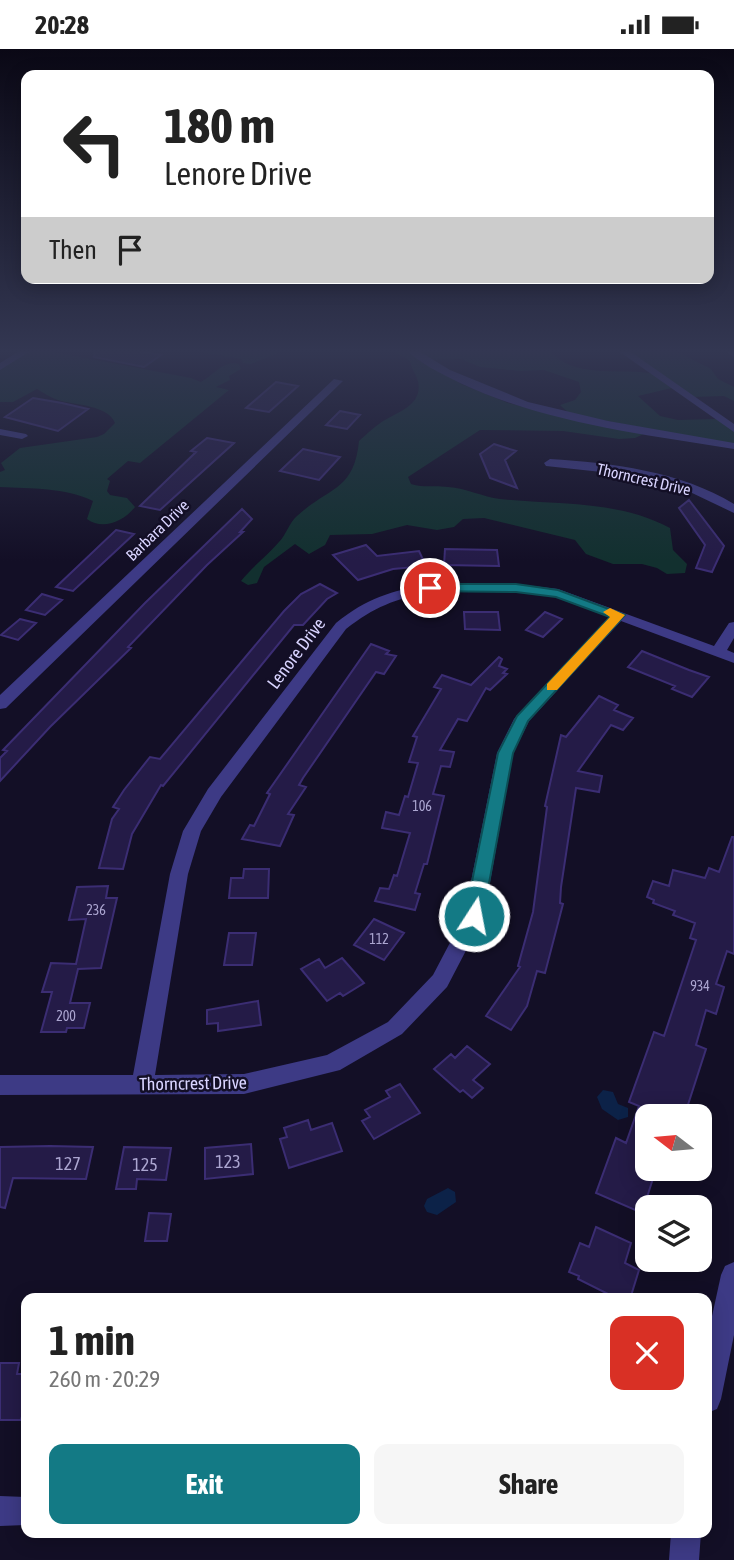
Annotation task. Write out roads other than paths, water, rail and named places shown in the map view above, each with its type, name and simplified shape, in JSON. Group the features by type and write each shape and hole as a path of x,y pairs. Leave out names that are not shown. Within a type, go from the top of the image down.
{"street":[{"name":"Barbara Drive","path":"0,703 297,421"},
{"path":"599,421 734,446"},
{"path":"0,432 22,436"},
{"name":"Thorncrest Drive","path":"550,463 598,467 661,480 712,497 734,509"},
{"name":"Lenore Drive","path":"142,1084 178,874 192,831 214,793 341,626 360,611 390,596 430,588 516,588 558,593 726,655"},
{"name":"Thorncrest Drive","path":"0,1085 244,1084 332,1063 395,1028 440,981 474,916 505,753 522,719 619,615"},
{"path":"726,655 734,626"},
{"path":"712,1376 734,1275"},
{"path":"0,1511 21,1511"},
{"path":"684,1560 686,1538"}],"water":[{"path":"603,1090 613,1092 618,1104 628,1108 628,1117 618,1120 602,1109 597,1097"},
{"path":"448,1188 455,1192 456,1202 437,1215 427,1212 424,1206 427,1199"}]}
